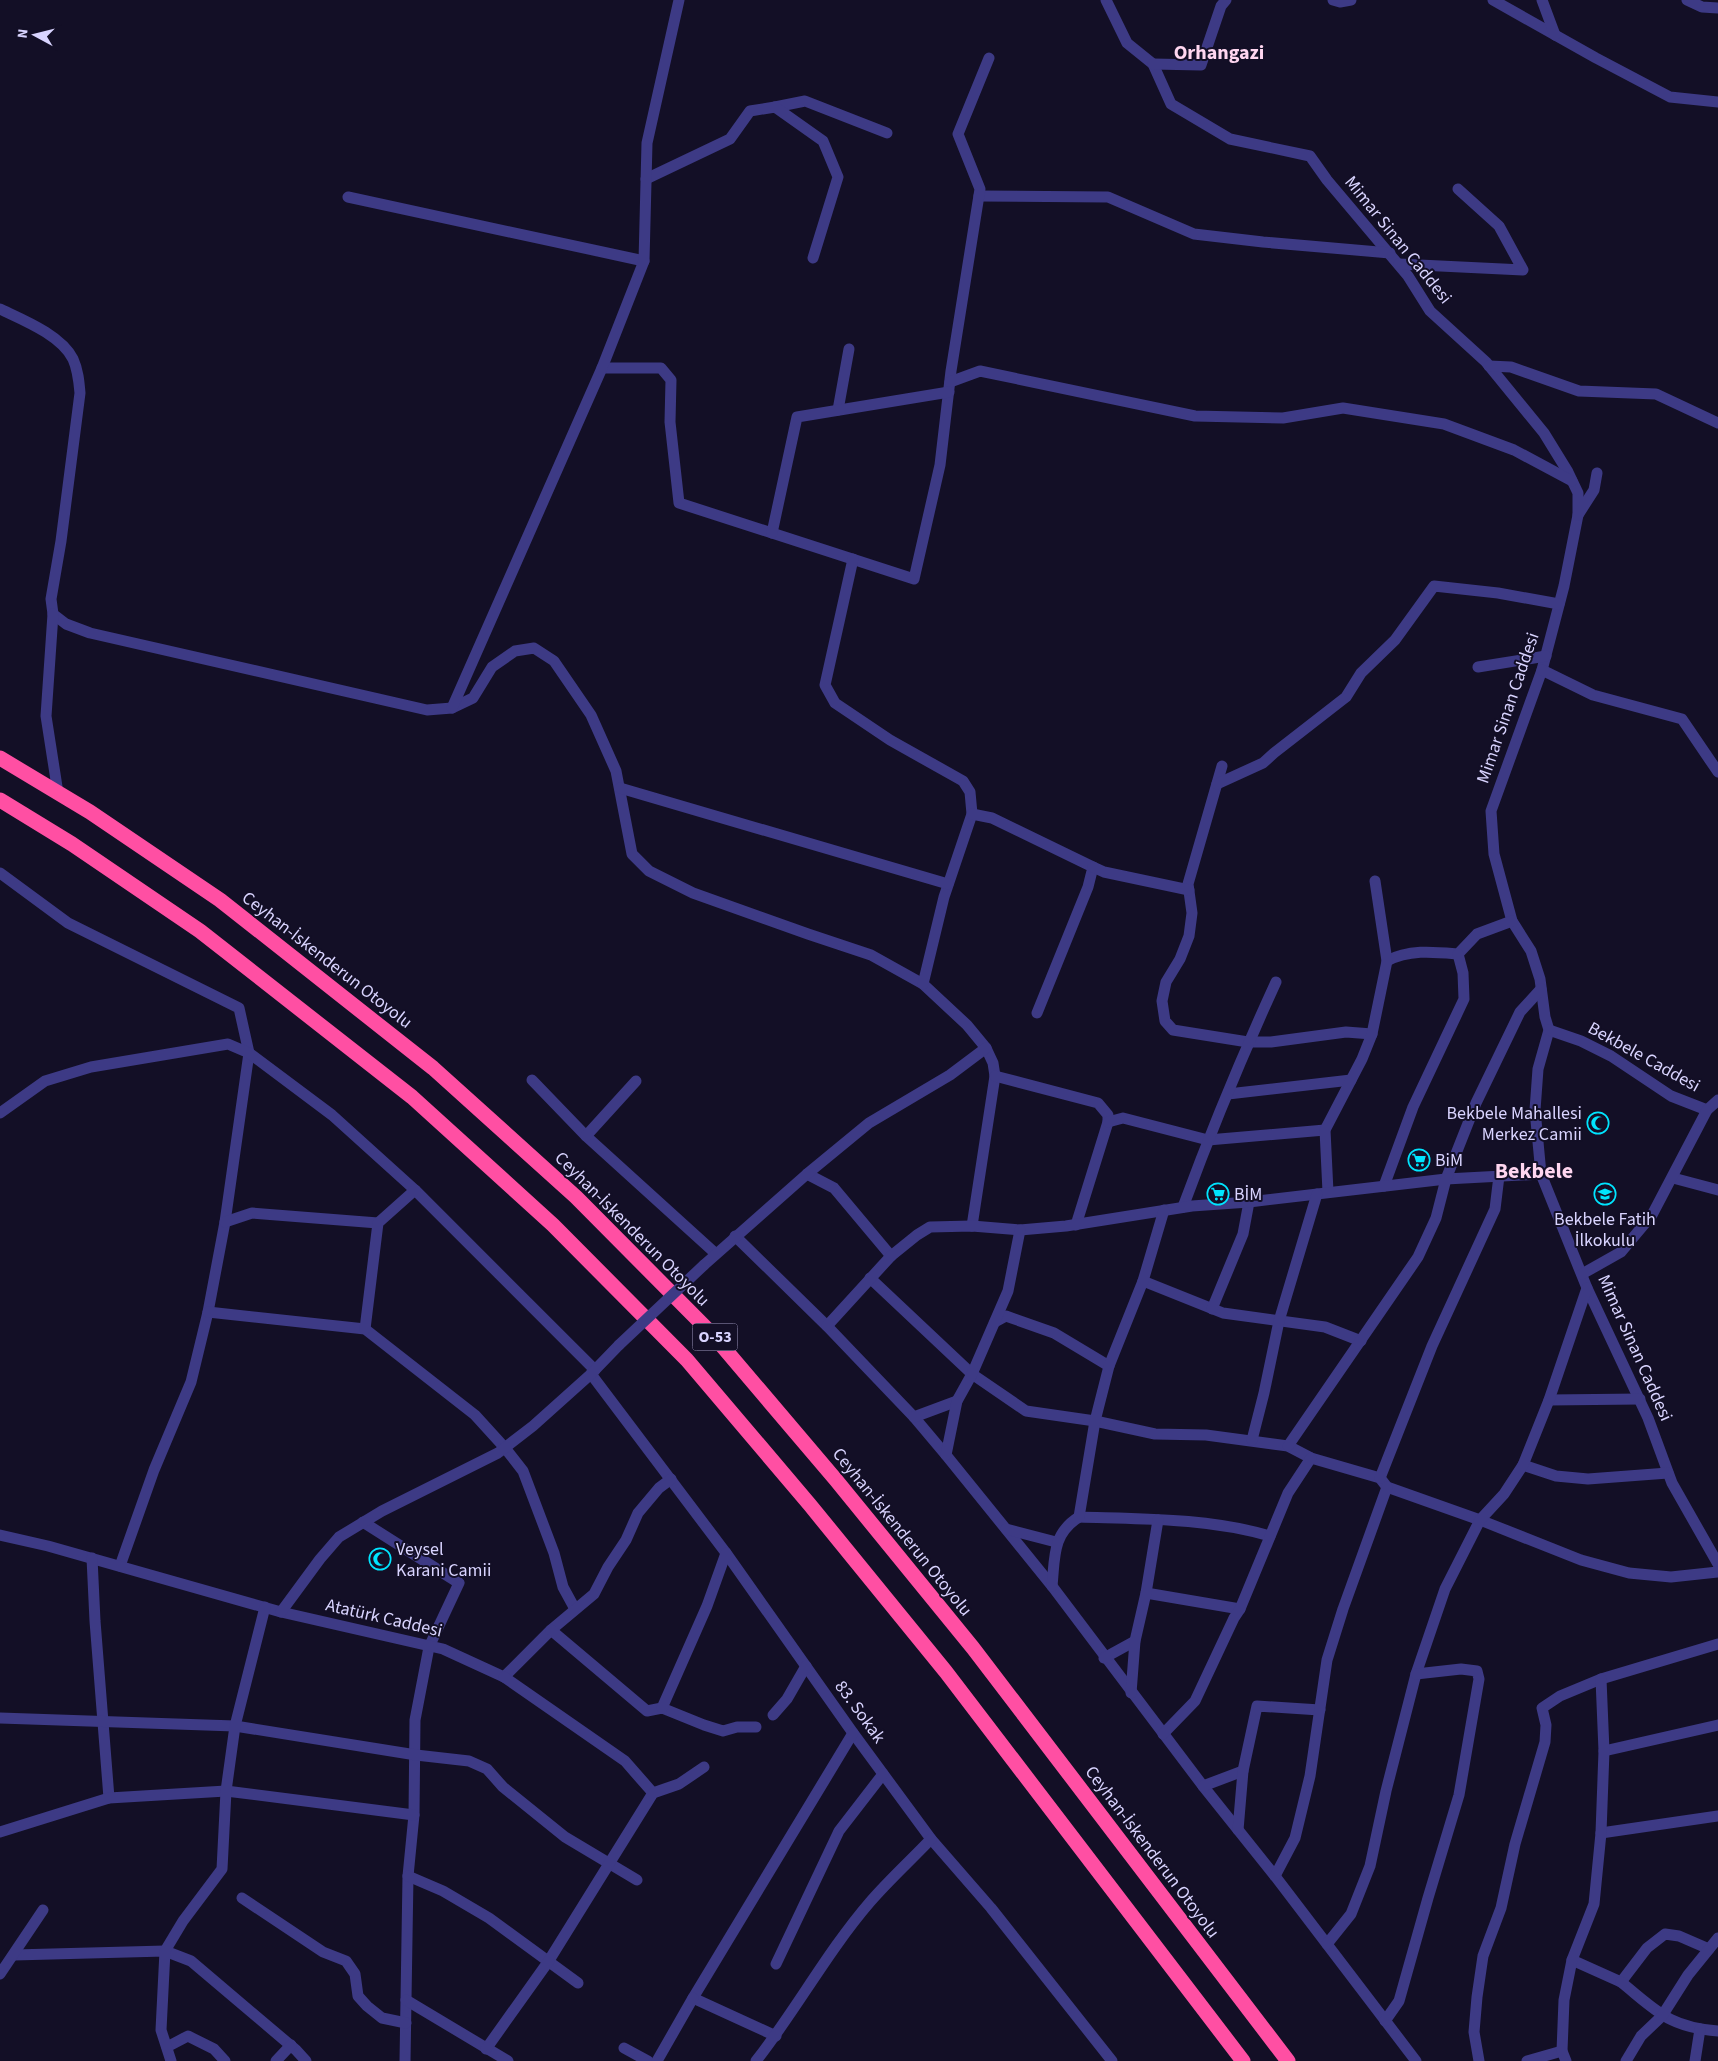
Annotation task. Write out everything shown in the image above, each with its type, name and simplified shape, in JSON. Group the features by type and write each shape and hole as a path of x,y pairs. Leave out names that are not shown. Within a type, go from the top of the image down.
{"highway":[{"name":"Ceyhan-İskenderun Otoyolu","path":"0,758 58,793 220,900 434,1068 576,1197 712,1334 830,1473 973,1648 1288,2061"},
{"name":"O-53","path":"0,800 72,844 200,931 412,1097 553,1225 680,1353 810,1505 946,1672 1243,2061"}],"street":[{"path":"452,708 602,368 644,261 647,143 679,0"},
{"name":"Mimar Sinan Caddesi","path":"1106,0 1126,43 1153,64 1171,104 1230,139 1310,156 1327,180 1399,264 1430,311 1489,366 1544,433 1578,493 1578,515 1546,656 1491,811 1494,854 1512,920 1531,951 1549,1030 1538,1070 1534,1110 1541,1174 1588,1288 1640,1399 1672,1483 1718,1564"},
{"path":"1153,64 1201,65 1221,6 1226,0"},
{"path":"1333,0 1340,2 1351,0"},
{"path":"1493,0 1670,97 1718,102"},
{"path":"1542,0 1555,35"},
{"path":"1688,0 1702,8 1718,8"},
{"path":"602,368 662,368 671,380 670,422 678,503 914,580 940,465 949,387 980,189 958,134 989,58"},
{"path":"646,179 730,139 750,111 805,101 887,133"},
{"path":"775,107 824,141 838,177 813,258"},
{"path":"1399,264 1523,270 1499,226 1458,189"},
{"path":"979,196 1108,197 1194,234 1390,253"},
{"path":"348,197 644,261"},
{"path":"0,309 35,325 62,345 72,358 78,375 80,393 61,541 51,599 53,614 46,716 58,793"},
{"path":"838,410 849,349"},
{"path":"1489,366 1511,367 1578,391 1656,394 1718,423"},
{"path":"772,533 797,417 949,387 980,371 1195,416 1283,418 1343,408 1444,424 1514,450 1572,481"},
{"path":"1578,515 1594,490 1597,473"},
{"path":"853,559 825,685 834,703 890,740 963,781 970,792 972,814 948,884 923,984"},
{"path":"1217,784 1263,764 1274,752 1346,697 1362,673 1395,640 1434,586 1498,593 1559,604"},
{"path":"53,614 66,624 90,633 427,710 452,708 473,698 492,668 515,651 534,648 554,661 591,715 616,771 632,854 649,871 693,893 871,955 923,984 967,1025 986,1048 995,1076 972,1226"},
{"path":"1478,667 1546,656"},
{"path":"1542,670 1593,695 1682,719 1718,772"},
{"path":"1222,766 1188,884 1192,913 1188,936 1180,959 1166,982 1162,1001 1164,1021 1173,1030 1248,1042 1271,1042 1346,1032 1372,1034"},
{"path":"620,788 948,884"},
{"path":"972,814 992,818 1104,872 1188,890"},
{"path":"1037,1013 1084,896 1092,867"},
{"path":"0,873 68,923 239,1008 249,1053 225,1222 208,1312 191,1382 154,1470 120,1566"},
{"path":"1252,1440 1279,1321 1323,1193 1325,1130 1362,1059 1372,1034 1387,961 1375,881"},
{"path":"1458,954 1476,934 1512,920"},
{"path":"1387,961 1397,956 1432,951 1458,954"},
{"path":"1384,1186 1414,1107 1464,1000 1463,973 1458,954"},
{"path":"1183,1207 1248,1042 1276,982"},
{"path":"1288,1446 1418,1258 1436,1218 1446,1179 1476,1103 1520,1012 1541,989"},
{"name":"Bekbele Caddesi","path":"1549,1030 1581,1041 1611,1056 1671,1096 1707,1110 1718,1100"},
{"name":"83. Sokak","path":"0,1112 45,1081 91,1067 228,1044 249,1053 332,1115 414,1190 593,1372 726,1553 853,1733 931,1839 992,1908 1112,2061"},
{"path":"281,1612 339,1536 505,1448 533,1426 593,1372 715,1254 807,1174 869,1123 950,1075 986,1048"},
{"path":"995,1076 1098,1103 1108,1115 1108,1122 1076,1225"},
{"path":"532,1080 586,1136 715,1254"},
{"path":"1228,1094 1351,1080"},
{"path":"586,1136 636,1081"},
{"path":"1582,1274 1621,1252 1652,1215 1707,1110"},
{"path":"1108,1122 1122,1118 1208,1140 1325,1130"},
{"path":"807,1174 834,1188 891,1256"},
{"path":"827,1326 891,1256 930,1227 972,1226 1020,1230 1076,1225 1183,1207 1248,1202 1446,1179 1541,1174"},
{"path":"1275,1876 1295,1838 1310,1776 1327,1660 1343,1609 1384,1482 1432,1346 1495,1209 1498,1176"},
{"path":"1673,1178 1718,1190"},
{"path":"365,1329 378,1223 414,1190"},
{"path":"1212,1309 1243,1234 1248,1202"},
{"path":"1079,1517 1095,1421 1109,1366 1143,1281 1164,1210"},
{"path":"225,1222 252,1213 378,1223"},
{"path":"946,1455 958,1401 972,1374 1008,1291 1020,1230"},
{"path":"735,1236 827,1326 914,1417 946,1455 1052,1586 1104,1658 1275,1876 1416,2061"},
{"path":"870,1278 972,1374 1026,1411 1095,1421 1155,1434 1252,1440 1288,1446 1311,1458 1384,1482 1581,1560 1629,1573 1671,1577 1718,1572"},
{"path":"1143,1281 1212,1309 1236,1316 1325,1327 1361,1341"},
{"path":"1327,1944 1351,1914 1370,1866 1386,1791 1416,1674 1445,1589 1480,1520 1504,1494 1523,1464 1549,1400 1588,1288"},
{"path":"208,1312 365,1329 475,1415 523,1471 554,1554 563,1587 575,1609"},
{"path":"995,1322 1006,1316 1054,1333 1109,1366"},
{"path":"1549,1400 1640,1399"},
{"path":"914,1417 958,1401"},
{"path":"1163,1734 1195,1701 1234,1618 1240,1610 1288,1493 1311,1458"},
{"path":"1523,1464 1556,1476 1588,1479 1668,1473"},
{"path":"504,1676 550,1630 594,1594 608,1567 626,1540 638,1513 659,1488 671,1479"},
{"path":"1052,1586 1056,1542 1067,1524 1079,1517 1201,1523 1250,1530 1270,1536"},
{"path":"1131,1693 1136,1641 1158,1520"},
{"path":"363,1522 460,1583 429,1647 415,1720 414,1816 408,1876 405,2061"},
{"path":"1006,1529 1056,1542"},
{"name":"Atatürk Caddesi","path":"0,1536 48,1546 265,1608 443,1649 504,1676 626,1761 653,1793"},
{"path":"662,1708 707,1606 726,1553"},
{"path":"92,1558 102,1722 109,1798"},
{"path":"1146,1593 1240,1610"},
{"path":"170,2061 162,2030 165,1951 183,1921 222,1870 226,1791 235,1726 265,1608"},
{"path":"550,1630 647,1711 662,1708 704,1726 723,1731 736,1727 756,1727"},
{"path":"1104,1658 1136,1641"},
{"path":"1479,2061 1474,2032 1476,1997 1483,1956 1501,1908 1515,1844 1545,1742 1546,1725 1542,1708 1560,1696 1602,1679 1718,1644"},
{"path":"773,1715 787,1699 806,1666"},
{"path":"1386,2021 1399,2001 1459,1795 1479,1679 1477,1671 1461,1669 1416,1674"},
{"path":"1527,2061 1564,2056 1564,2000 1572,1960 1594,1904 1601,1832 1604,1751 1602,1679"},
{"path":"1238,1830 1242,1771 1257,1706 1320,1710"},
{"path":"0,1718 235,1726 416,1755 469,1761 487,1768 503,1787 565,1837 636,1880"},
{"path":"1604,1751 1718,1725"},
{"path":"657,2061 692,1998 853,1733"},
{"path":"486,2049 548,1962 653,1793 679,1784 704,1767"},
{"path":"1203,1786 1242,1771"},
{"path":"776,1964 839,1831 883,1774"},
{"path":"0,1832 109,1798 226,1791 414,1816"},
{"path":"1601,1832 1718,1816"},
{"path":"756,2061 776,2036 828,1957 870,1902 931,1839"},
{"path":"408,1876 443,1890 489,1918 578,1983"},
{"path":"242,1898 323,1952 346,1961 355,1974 358,1996 367,2006 382,2018 406,2022"},
{"path":"2,1967 14,1955 43,1910"},
{"path":"1621,1982 1647,1948 1665,1934 1679,1936 1709,1948"},
{"path":"1626,2061 1641,2036 1662,2016 1688,1975 1718,1938"},
{"path":"14,1955 165,1951 191,1961 306,2061"},
{"path":"1572,1960 1621,1982 1662,2016 1680,2025 1718,2031"},
{"path":"692,1998 776,2036"},
{"path":"406,2000 508,2061"},
{"path":"1695,2061 1700,2029"},
{"path":"167,2047 188,2036 214,2048 225,2061"},
{"path":"276,2061 291,2046"},
{"path":"624,2048 648,2061"}],"place":[{"name":"Bekbele Mahallesi Merkez Camii","path":"1598,1123"},
{"name":"BiM","path":"1419,1160"},
{"name":"BİM","path":"1218,1194"},
{"name":"Bekbele Fatih İlkokulu","path":"1605,1194"},
{"name":"Veysel Karani Camii","path":"380,1559"}],"district":[{"name":"Orhangazi","path":"1219,53"},
{"name":"Bekbele","path":"1534,1171"}]}
